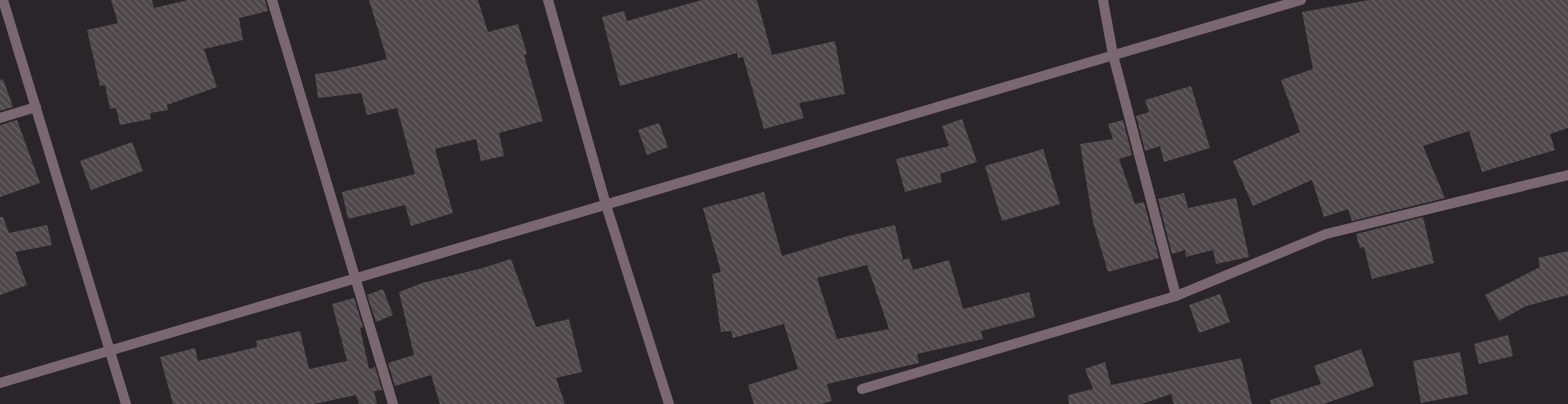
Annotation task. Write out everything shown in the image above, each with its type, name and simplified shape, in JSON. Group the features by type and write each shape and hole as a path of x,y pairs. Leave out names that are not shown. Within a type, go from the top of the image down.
{"street":[{"path":"4,0 126,404"},
{"path":"272,0 393,404"},
{"path":"548,0 606,205 669,404"},
{"path":"1103,0 1113,56 1176,296"},
{"path":"0,383 1301,0"},
{"path":"0,118 36,107"},
{"path":"862,389 1176,296 1326,234 1568,175"}],"building":[{"path":"111,0 152,0 154,8 188,0 265,0 268,11 239,18 243,40 204,49 217,87 167,105 168,110 150,113 151,119 120,125 116,108 110,109 105,85 100,86 87,30 118,23"},
{"path":"369,0 478,0 488,32 518,24 527,54 524,55 543,121 499,133 504,156 481,161 476,139 435,149 453,213 411,226 405,205 348,219 342,192 415,174 397,108 367,115 361,93 318,98 315,74 387,59"},
{"path":"702,0 757,0 772,55 835,41 845,94 799,103 804,118 764,129 743,57 738,58 737,53 620,86 602,17 624,11 627,21"},
{"path":"1369,0 1568,0 1568,128 1550,134 1555,150 1482,172 1469,131 1423,146 1445,198 1352,221 1348,209 1324,217 1312,180 1253,206 1233,161 1300,132 1281,80 1313,69 1302,12"},
{"path":"3,79 13,107 0,111 0,80"},
{"path":"1191,86 1210,148 1164,162 1160,146 1145,151 1136,116 1149,112 1145,100"},
{"path":"962,119 977,162 940,174 942,182 905,192 896,159 949,146 942,126"},
{"path":"17,120 40,183 0,197 0,125"},
{"path":"1123,120 1132,155 1119,159 1135,204 1144,202 1159,258 1108,272 1093,222 1080,144 1113,139 1108,124"},
{"path":"659,123 668,147 647,155 638,130"},
{"path":"132,142 143,171 91,190 80,161"},
{"path":"1043,149 1060,204 1002,221 985,166"},
{"path":"764,192 782,256 848,236 895,225 903,260 909,258 913,270 949,260 963,309 1029,292 1035,317 981,331 983,339 917,354 919,363 827,384 832,401 821,404 754,404 748,385 798,369 784,324 733,338 731,331 721,332 712,274 721,272 703,208","holes":["867,265 889,329 837,339 817,278"]},
{"path":"1184,193 1188,208 1236,198 1249,257 1216,264 1213,250 1186,257 1185,250 1172,254 1158,199"},
{"path":"0,217 3,217 9,233 47,225 52,245 15,252 27,285 0,295"},
{"path":"1423,217 1434,263 1372,279 1364,247 1360,248 1356,234"},
{"path":"1568,251 1568,295 1526,306 1499,321 1485,295 1540,267 1538,258"},
{"path":"511,259 536,327 569,319 582,372 556,378 565,404 440,404 431,375 395,386 388,363 414,355 399,292 422,283"},
{"path":"383,289 393,315 376,322 367,295"},
{"path":"1220,294 1230,322 1199,333 1189,305"},
{"path":"354,298 363,327 360,328 369,369 375,367 382,390 374,391 377,404 359,404 356,395 314,404 173,404 160,357 195,348 198,361 257,347 256,341 300,331 309,369 347,361 332,304"},
{"path":"1508,335 1513,356 1479,364 1474,344"},
{"path":"1361,349 1374,386 1324,404 1271,404 1270,400 1321,384 1314,366"},
{"path":"1460,352 1468,394 1421,403 1413,361"},
{"path":"1241,358 1252,404 1174,404 1171,394 1142,404 1069,404 1068,395 1093,389 1085,369 1105,362 1111,385"}]}
